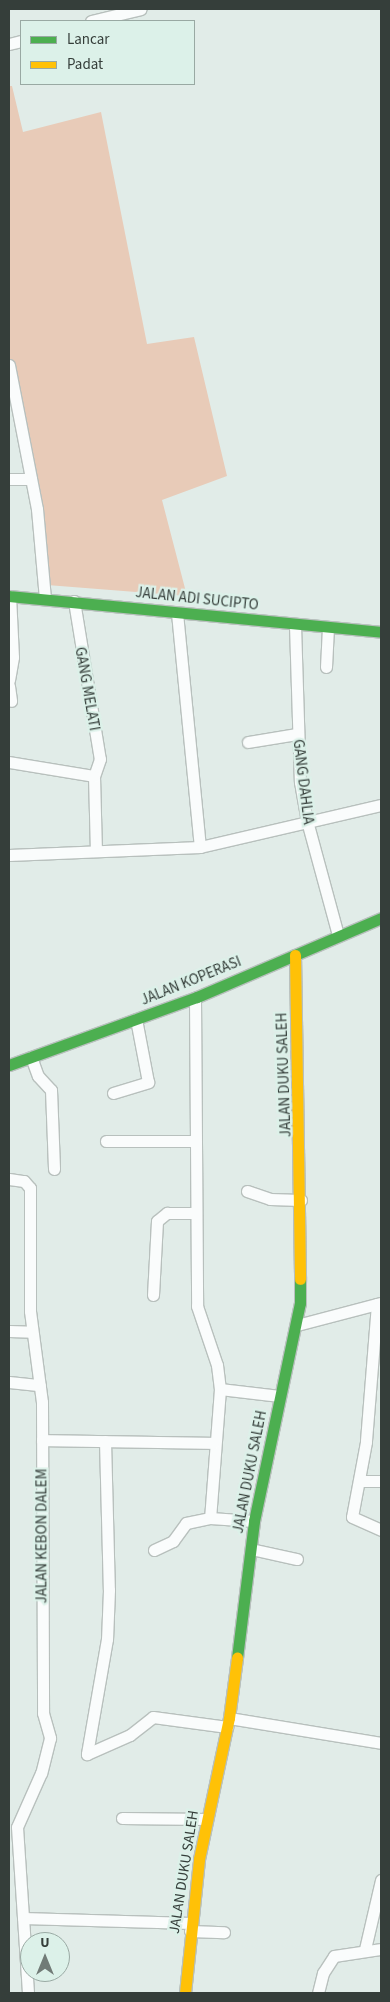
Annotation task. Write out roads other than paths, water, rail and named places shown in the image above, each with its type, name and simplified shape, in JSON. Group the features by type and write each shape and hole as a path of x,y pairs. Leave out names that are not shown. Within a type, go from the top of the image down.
{"main road":[{"name":"JALAN ADI SUCIPTO","path":"10,596 381,632"},
{"name":"JALAN KOPERASI","path":"9,1066 195,998 381,918"},
{"name":"JALAN DUKU SALEH","path":"185,1993 190,1927 207,1819 228,1722 254,1521 297,1325 301,1200 295,954"}],"street":[{"path":"95,20 141,9"},
{"path":"9,365 12,391 31,478 46,599"},
{"path":"9,479 31,478"},
{"path":"9,680 14,657 10,596"},
{"name":"GANG MELATI","path":"74,601 100,760 94,776 96,851"},
{"path":"177,613 200,847"},
{"name":"GANG DAHLIA","path":"295,624 297,734 306,821 338,935"},
{"path":"326,667 328,627"},
{"path":"9,686 12,701"},
{"path":"248,742 297,734"},
{"path":"9,762 94,776"},
{"path":"9,855 200,847 381,805"},
{"path":"195,998 194,1212 197,1306 217,1366 220,1389 213,1443 210,1518"},
{"path":"113,1093 148,1082 136,1019"},
{"path":"31,1057 38,1076 51,1090 54,1169"},
{"path":"106,1141 194,1140"},
{"name":"JALAN KEBON DALEM","path":"9,1178 24,1181 30,1188 32,1332 40,1385 42,1440 43,1713 50,1738 41,1773 17,1827 23,1918"},
{"path":"246,1191 270,1199 301,1200"},
{"path":"153,1295 157,1221 167,1213 194,1212"},
{"path":"297,1325 379,1303 366,1442 353,1520 381,1530"},
{"path":"9,1331 32,1332"},
{"path":"9,1382 40,1385"},
{"path":"220,1389 280,1396"},
{"path":"42,1440 213,1443"},
{"path":"105,1441 109,1590 107,1639 87,1754 130,1735 153,1717 228,1722 381,1743"},
{"path":"359,1481 381,1481"},
{"path":"154,1550 173,1541 186,1523 210,1518 254,1521"},
{"path":"251,1549 297,1559"},
{"path":"122,1818 207,1819"},
{"path":"365,1949 381,1880"},
{"path":"28,1993 23,1918 190,1927 224,1932"},
{"path":"318,1993 328,1962 346,1951 381,1949"}]}
